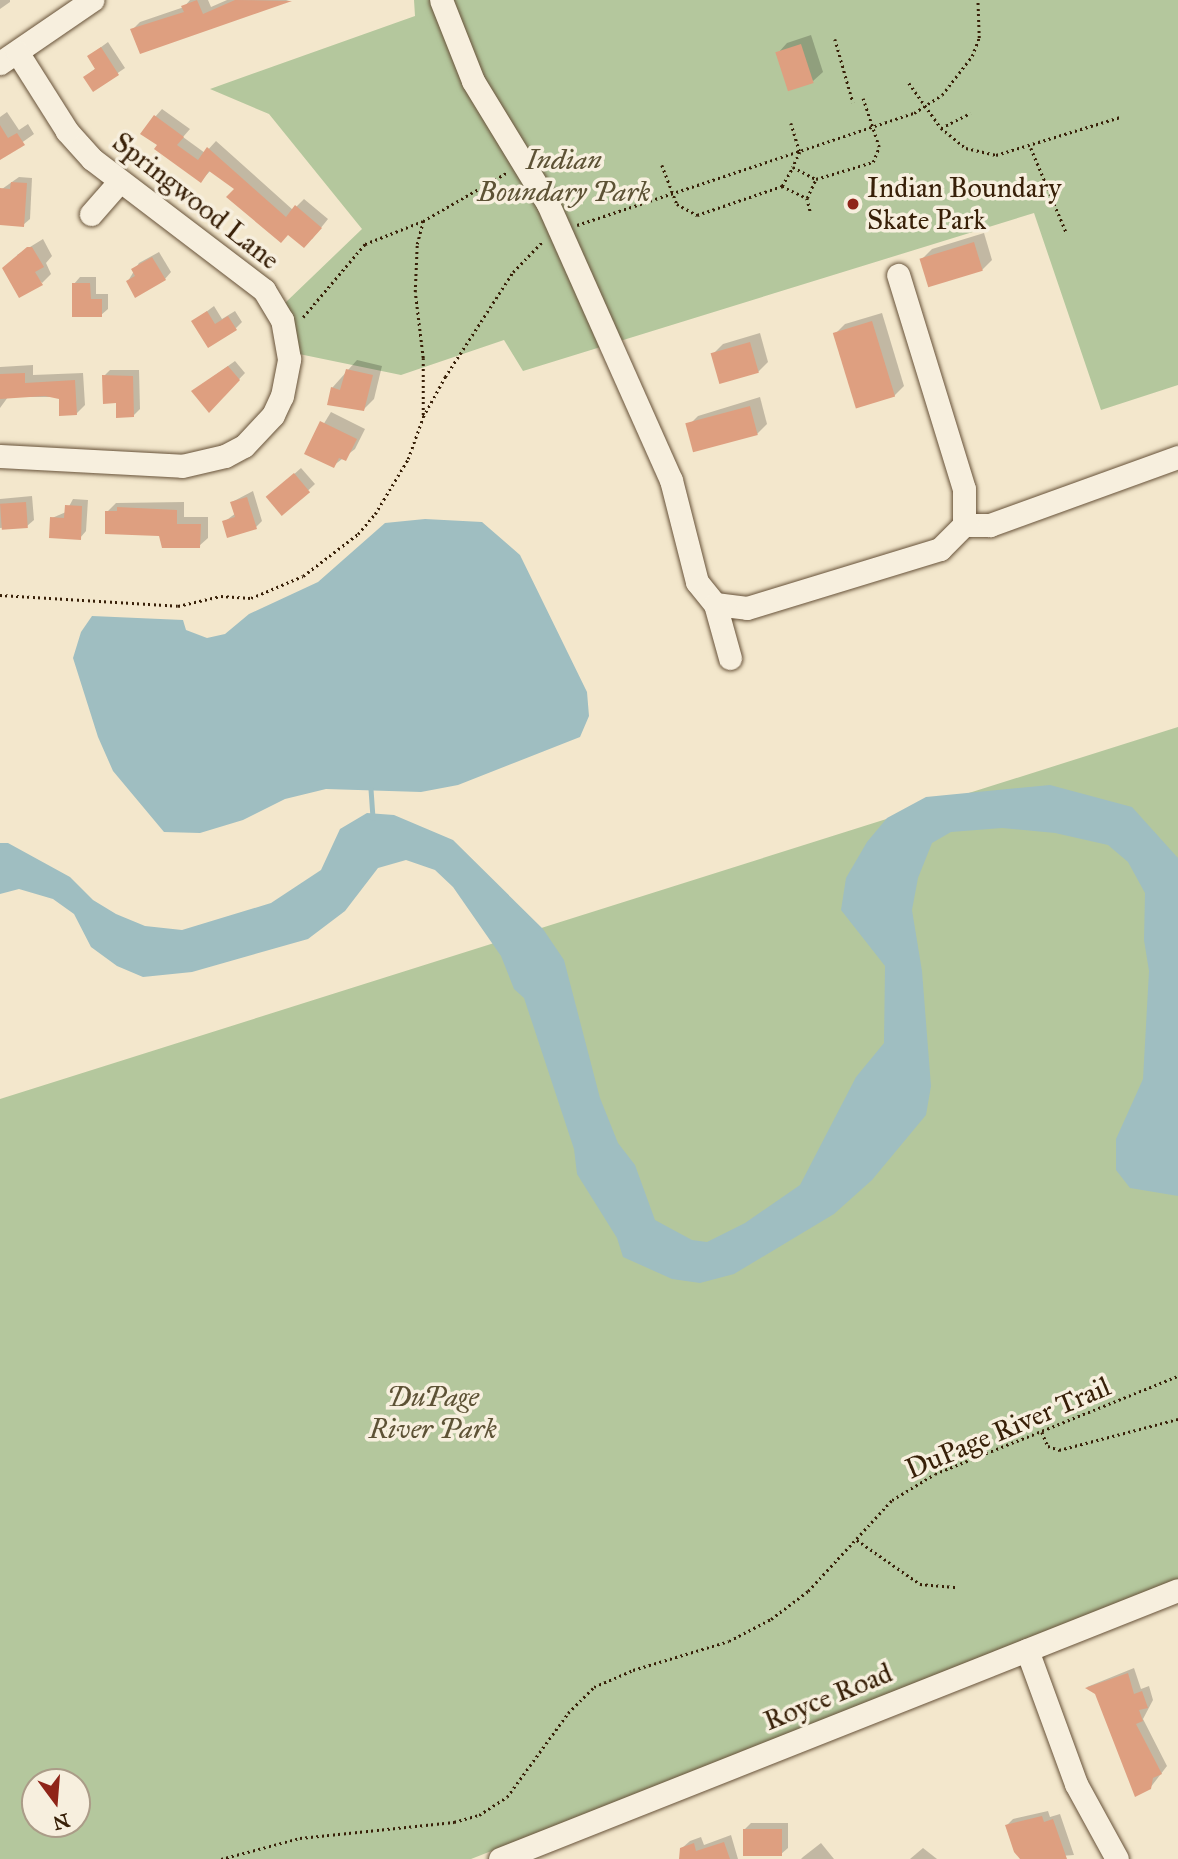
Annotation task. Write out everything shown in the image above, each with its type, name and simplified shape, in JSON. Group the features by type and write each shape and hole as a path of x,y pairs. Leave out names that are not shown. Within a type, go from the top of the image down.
{"street":[{"path":"9,57 92,0"},
{"path":"441,0 473,81 523,161 560,232 671,480 697,582 715,604 730,658"},
{"name":"Springwood Lane","path":"0,457 202,463 244,446 260,431 282,396 289,359 286,336 264,290 119,182 67,131 9,57"},
{"path":"91,214 119,182"},
{"path":"715,604 747,608 940,549 964,524 964,489 898,275"},
{"path":"964,524 990,525 1178,457"},
{"name":"Royce Road","path":"500,1859 1178,1590"},
{"path":"1027,1650 1076,1784 1117,1859"}],"path":[{"path":"0,595 178,606 221,596 251,598 284,587 358,534 375,514 408,459 423,417 513,272 540,243 560,232 873,128 928,105 955,81 972,56 979,38 978,0"},
{"path":"835,39 853,102"},
{"path":"909,83 928,105 942,128 966,148 996,155 1031,148 1120,117"},
{"path":"793,167 816,179 873,162 879,147 863,99"},
{"path":"942,128 970,113"},
{"path":"662,164 681,209 697,215 782,186 800,152 791,122"},
{"path":"1031,148 1067,234"},
{"path":"303,317 353,254 423,221 523,161"},
{"path":"811,214 807,198 816,179"},
{"path":"782,186 807,198"},
{"path":"423,221 417,244 415,292 423,358 423,417"},
{"name":"DuPage River Trail","path":"221,1859 300,1838 454,1822 479,1815 507,1797 568,1713 594,1687 633,1670 729,1641 771,1619 808,1591 892,1500 935,1474 1178,1376"},
{"path":"1042,1432 1048,1446 1059,1450 1178,1419"},
{"path":"857,1540 919,1584 957,1587"}],"green space":[{"name":"Indian Boundary Park","path":"414,0 1178,0 1178,385 1101,410 1034,213 523,371 504,340 401,375 299,354 285,303 362,229 269,114 210,89 415,16"},
{"name":"DuPage River Park","path":"1178,727 1178,1583 471,1859 0,1859 0,1099"}],"water":[{"path":"425,519 482,522 520,555 587,692 589,716 580,737 458,785 421,792 326,789 285,799 243,820 200,833 164,832 113,771 98,737 73,658 81,632 92,616 183,620 186,630 207,638 225,634 249,614 318,582 385,523"},
{"path":"1050,785 1132,807 1178,858 1178,1196 1130,1188 1116,1170 1116,1139 1143,1079 1149,971 1144,940 1145,893 1128,862 1108,845 1055,833 1002,828 951,832 932,843 918,878 912,910 922,971 931,1086 926,1115 872,1180 834,1214 734,1274 700,1283 672,1279 623,1257 617,1238 577,1174 574,1149 524,998 514,989 501,956 453,887 435,870 406,860 378,868 345,911 308,939 192,972 143,977 117,966 91,947 74,914 53,899 19,889 0,894 0,843 8,843 70,877 93,900 116,914 145,926 182,930 271,903 321,870 340,829 367,813 394,815 453,840 543,929 564,960 600,1098 618,1143 635,1165 655,1220 692,1240 707,1242 745,1223 800,1185 856,1077 884,1043 885,966 841,910 846,878 867,842 887,818 926,797"}],"building":[{"path":"197,0 203,14 235,0 292,1 140,54 130,29 184,12 181,6"},
{"path":"801,44 814,83 788,91 775,52"},
{"path":"101,47 119,75 93,92 83,77 95,69 87,56"},
{"path":"154,115 184,137 177,145 198,160 207,147 286,217 295,205 322,228 304,248 288,235 281,243 226,197 234,189 209,171 201,183 154,149 157,145 140,134"},
{"path":"0,125 8,138 17,133 25,145 0,160"},
{"path":"11,182 27,183 24,227 0,225 0,188 10,189"},
{"path":"974,242 983,271 928,287 919,259"},
{"path":"27,247 32,247 44,267 35,272 43,285 19,298 2,268"},
{"path":"152,257 166,280 135,298 126,281 135,276 131,269"},
{"path":"72,283 90,283 91,299 102,299 102,317 72,317"},
{"path":"207,311 215,324 228,316 237,330 208,348 191,321"},
{"path":"872,321 895,397 856,409 833,333"},
{"path":"750,342 759,373 719,384 711,353"},
{"path":"228,366 240,380 209,413 191,391"},
{"path":"346,369 373,375 364,411 327,405 331,387 340,390"},
{"path":"25,373 25,383 75,380 77,415 59,416 59,399 45,396 0,399 0,374"},
{"path":"102,375 133,376 134,417 116,418 116,403 103,404"},
{"path":"750,406 758,435 693,452 685,423"},
{"path":"320,421 357,439 346,461 339,458 334,468 304,454"},
{"path":"294,473 310,492 282,516 266,497"},
{"path":"247,497 257,529 227,538 222,521 235,517 230,502"},
{"path":"26,502 28,528 2,530 0,504"},
{"path":"65,505 82,506 81,540 49,538 50,517 64,518"},
{"path":"117,507 177,510 177,524 201,524 200,548 162,548 159,536 105,534 105,511 117,511"},
{"path":"1128,1673 1134,1694 1142,1691 1148,1708 1139,1710 1143,1721 1136,1724 1162,1774 1153,1778 1151,1789 1135,1797 1095,1694 1085,1688"},
{"path":"1042,1816 1044,1822 1053,1819 1067,1859 1020,1859 1014,1852 1005,1825"},
{"path":"743,1829 782,1829 782,1856 743,1856"},
{"path":"724,1842 730,1859 679,1859 680,1848 694,1843 696,1851"}],"waterway":[{"path":"371,789 373,818"}],"place":[{"name":"Indian Boundary Skate Park","path":"853,204"}]}
